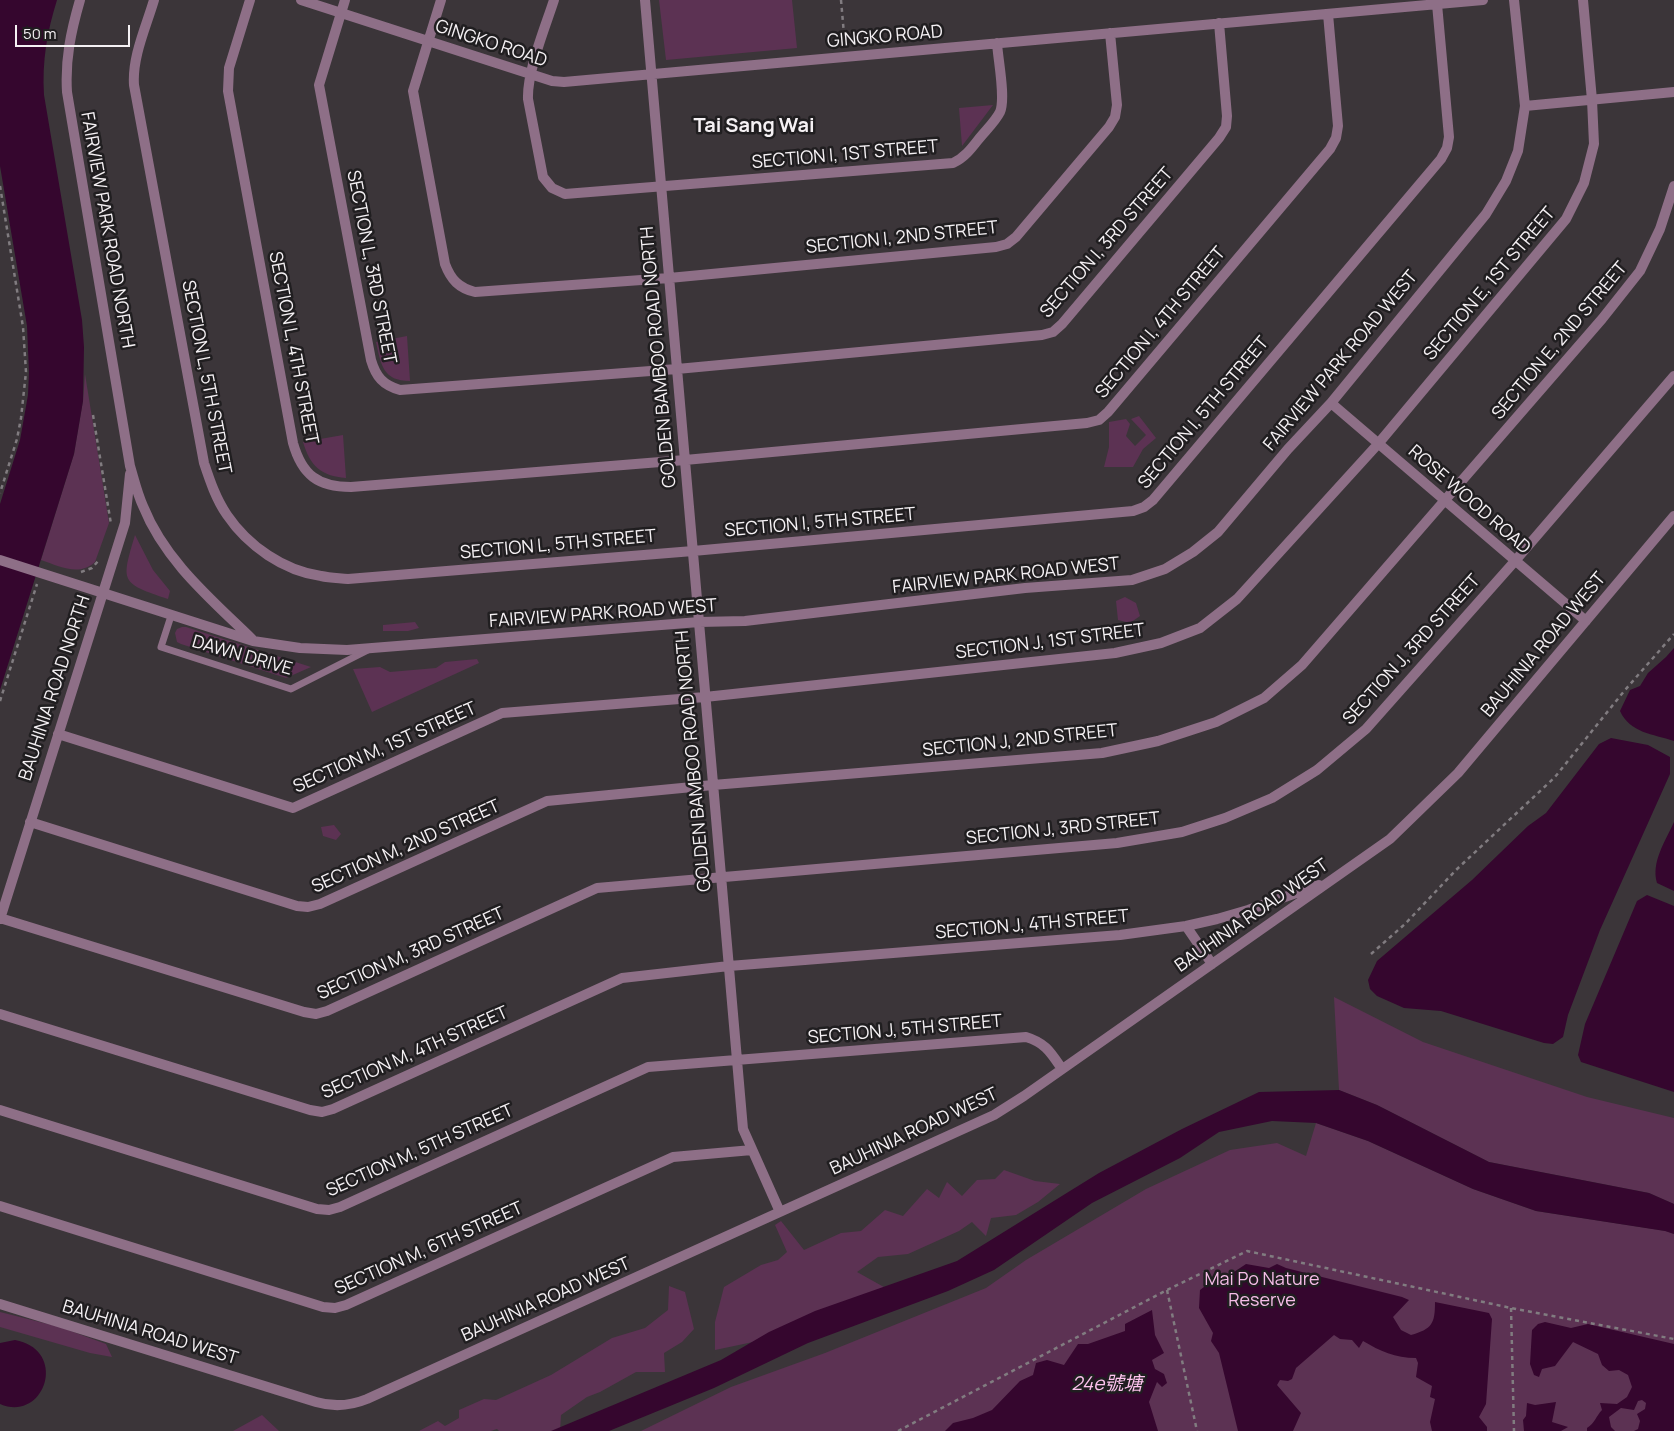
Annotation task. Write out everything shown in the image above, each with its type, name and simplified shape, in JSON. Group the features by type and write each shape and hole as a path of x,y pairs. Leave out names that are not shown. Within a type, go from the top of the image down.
{"street":[{"name":"FAIRVIEW PARK ROAD NORTH","path":"80,0 68,47 66,62 67,92 130,466"},
{"name":"SECTION L, 5TH STREET","path":"154,0 135,62 133,73 134,85 204,463 213,490 226,515 245,537 267,555 292,568 320,576 348,579 693,551"},
{"name":"SECTION L, 4TH STREET","path":"250,0 229,68 228,91 293,443 298,458 307,472 320,482 335,487 351,487 685,460"},
{"name":"GINGKO ROAD","path":"301,0 552,81 564,82 1483,0"},
{"name":"SECTION L, 3RD STREET","path":"345,0 319,85 371,360 374,371 380,380 389,387 411,390 677,369"},
{"name":"SECTION I, 2ND STREET","path":"441,0 413,91 445,264 449,274 456,283 465,289 486,293 669,278 986,248 1007,244 1016,237 1060,186 1115,117 1116,105 1110,33"},
{"name":"SECTION I, 1ST STREET","path":"554,0 531,74 528,99 543,177 552,188 565,194 947,164 958,160 967,153 1001,110 1002,98 997,43"},
{"name":"GOLDEN BAMBOO ROAD NORTH","path":"645,0 743,1129 780,1212"},
{"name":"FAIRVIEW PARK ROAD WEST","path":"0,560 36,577 102,593 254,641 300,648 347,650 699,622 745,621 1025,588 1132,580 1164,569 1193,552 1218,532 1331,403 1486,214 1506,181 1518,151 1525,106 1514,0"},
{"name":"SECTION E, 1ST STREET","path":"1378,444 1566,219 1584,183 1594,144 1583,0"},
{"name":"SECTION I, 5TH STREET","path":"693,551 1133,511 1144,507 1153,500 1434,167 1447,148 1449,137 1437,4"},
{"name":"SECTION I, 4TH STREET","path":"685,460 1087,423 1099,420 1114,405 1330,148 1336,138 1338,126 1328,14"},
{"name":"SECTION I, 3RD STREET","path":"677,369 1042,335 1053,332 1062,324 1169,198 1226,127 1227,116 1219,23"},
{"path":"1525,106 1674,92"},
{"name":"SECTION E, 2ND STREET","path":"1446,501 1640,271 1660,229 1674,186"},
{"name":"SECTION J, 3RD STREET","path":"721,878 1117,844 1182,832 1225,818 1272,798 1317,770 1366,729 1515,561 1674,376"},
{"name":"ROSE WOOD ROAD","path":"1331,403 1586,622"},
{"name":"SECTION J, 1ST STREET","path":"705,697 1115,653 1161,643 1200,628 1237,599 1378,444"},
{"name":"BAUHINIA ROAD NORTH","path":"0,918 125,524 130,466"},
{"path":"130,466 143,507 163,544 189,578 254,641"},
{"name":"SECTION J, 2ND STREET","path":"713,785 1102,753 1158,741 1216,722 1264,698 1302,665 1446,501"},
{"name":"BAUHINIA ROAD WEST","path":"0,1304 316,1402 342,1405 367,1399 994,1114 1017,1101 1390,839 1458,773 1674,516"},
{"name":"SECTION M, 1ST STREET","path":"58,734 293,808 502,713 705,697"},
{"name":"SECTION M, 2ND STREET","path":"30,822 297,906 308,907 320,904 547,801 713,785"},
{"name":"SECTION M, 3RD STREET","path":"0,918 304,1012 316,1014 327,1011 596,888 721,878"},
{"name":"SECTION J, 4TH STREET","path":"729,966 1120,935 1186,926 1248,910 1331,880"},
{"path":"1186,926 1212,964"},
{"name":"SECTION M, 4TH STREET","path":"0,1014 310,1110 322,1112 333,1109 622,978 729,966"},
{"name":"SECTION J, 5TH STREET","path":"737,1060 1026,1037 1038,1041 1047,1048 1062,1069"},
{"name":"SECTION M, 5TH STREET","path":"0,1110 317,1208 329,1210 340,1207 648,1067 737,1060"},
{"name":"SECTION M, 6TH STREET","path":"0,1206 324,1307 335,1308 346,1305 673,1157 752,1150"}],"lane":[{"name":"DAWN DRIVE","path":"171,616 161,648 291,689 371,648"}],"path":[{"path":"841,0 846,56"},
{"path":"0,186 23,326 26,372 17,439 0,493"},
{"path":"93,415 111,524 109,532"},
{"path":"78,573 92,568 101,557"},
{"path":"0,701 37,583 36,577"},
{"path":"1371,954 1405,924 1456,870 1555,777 1625,690 1674,634"},
{"path":"898,1431 1167,1290 1247,1251 1511,1308 1674,1339"},
{"path":"1167,1290 1197,1431"},
{"path":"1511,1308 1514,1431"}],"green space":[{"path":"659,0 792,0 797,48 666,60"},
{"path":"993,105 962,146 959,108"},
{"path":"407,336 410,381 394,378 389,375 382,364 376,342"},
{"path":"85,374 109,523 95,562 76,570 41,560 74,454 83,401"},
{"path":"1139,416 1156,438 1143,449 1133,467 1104,467 1109,447 1109,422 1126,419 1130,424 1126,436 1135,446 1146,435 1131,419"},
{"path":"343,435 346,478 330,475 318,468 309,457 303,442"},
{"path":"135,535 153,570 170,591 168,599 141,589 128,579 128,563"},
{"path":"1125,597 1136,603 1140,616 1130,623 1118,620 1116,601"},
{"path":"415,622 419,628 408,631 383,631 383,625"},
{"path":"182,627 311,667 286,678 181,644 177,642 175,633 177,629"},
{"path":"477,659 479,663 372,712 353,669 380,667 390,672 436,668 445,662"},
{"path":"334,825 341,834 336,840 323,836 321,827"},
{"path":"1334,997 1423,1042 1587,1097 1674,1118 1674,1204 1649,1193 1489,1162 1377,1105 1339,1090"},
{"name":"Mai Po Nature Reserve","path":"1316,1123 1368,1141 1473,1189 1536,1211 1666,1231 1674,1234 1674,1431 641,1431 731,1387 825,1353 986,1288 1026,1260 1146,1189 1230,1150 1277,1143 1306,1156"},
{"path":"1004,1170 1035,1181 1060,1184 1038,1202 1016,1215 991,1218 986,1236 972,1222 959,1231 908,1254 878,1257 857,1272 891,1291 772,1338 715,1350 715,1322 724,1287 761,1265 778,1260 787,1252 775,1225 781,1221 804,1250 841,1233 861,1231 885,1210 903,1216 927,1189 939,1198 947,1182 962,1196 977,1180 995,1179"},
{"path":"669,1286 685,1292 694,1329 682,1342 664,1353 665,1372 636,1372 587,1397 561,1415 560,1431 499,1431 497,1429 491,1431 419,1431 438,1421 445,1426 459,1418 459,1410 484,1399 496,1400 551,1375 612,1338 645,1328 668,1310"},
{"path":"0,1312 60,1327 106,1344 112,1357 90,1353 0,1327"},
{"path":"262,1415 279,1431 233,1431"}],"water":[{"path":"0,0 57,0 46,47 44,95 82,320 84,347 83,401 74,454 0,690 0,504 20,440 28,395 29,372 27,326 0,166"},
{"path":"1674,648 1674,741 1643,732 1630,724 1620,711 1630,690 1640,686 1648,673"},
{"path":"1611,738 1648,745 1670,757 1670,774 1600,930 1568,1015 1563,1037 1553,1044 1544,1043 1441,1011 1404,1008 1377,996 1370,989 1368,980 1377,961 1472,880 1528,826 1546,813 1599,744"},
{"path":"1674,822 1674,891 1657,883 1656,867 1660,852"},
{"path":"1647,895 1674,906 1674,1092 1581,1062 1578,1055 1585,1024 1637,901"},
{"path":"1339,1090 1377,1105 1489,1162 1649,1193 1674,1204 1674,1234 1536,1211 1473,1189 1368,1141 1316,1123 1272,1121 1219,1132 1180,1158 1092,1203 994,1270 948,1291 808,1343 714,1388 609,1431 551,1431 721,1360 769,1332 815,1311 957,1261 1099,1173 1182,1129 1259,1092"},
{"path":"1246,1264 1269,1268 1277,1264 1409,1300 1393,1317 1401,1330 1411,1335 1431,1325 1435,1302 1489,1313 1492,1319 1486,1404 1479,1417 1487,1427 1487,1431 1432,1431 1430,1422 1435,1399 1430,1397 1432,1386 1416,1377 1418,1363 1416,1358 1401,1357 1388,1353 1363,1341 1359,1348 1352,1340 1340,1339 1334,1335 1296,1368 1292,1379 1288,1381 1280,1380 1277,1385 1301,1413 1293,1431 1238,1431 1219,1353 1211,1341 1213,1333 1199,1308 1200,1290 1217,1277 1225,1278"},
{"name":"24e號塘","path":"1152,1310 1155,1335 1164,1353 1152,1360 1155,1369 1164,1374 1167,1383 1162,1387 1157,1382 1149,1402 1158,1431 945,1431 953,1423 973,1418 992,1410 1020,1381 1033,1375 1036,1363 1047,1360 1064,1365 1078,1344 1088,1344 1125,1331 1125,1324"},
{"path":"1545,1322 1571,1328 1588,1324 1674,1344 1674,1431 1634,1431 1638,1429 1640,1421 1637,1414 1645,1409 1646,1403 1642,1400 1638,1401 1634,1410 1621,1408 1609,1417 1611,1427 1615,1431 1587,1431 1587,1428 1602,1410 1600,1403 1617,1404 1627,1397 1632,1387 1628,1375 1619,1370 1609,1371 1602,1365 1598,1354 1573,1342 1555,1366 1542,1369 1539,1377 1534,1375 1530,1364 1532,1330 1538,1324"},
{"path":"15,1340 32,1346 42,1357 46,1370 45,1383 39,1395 29,1403 16,1407 0,1404 0,1343"},
{"path":"1556,1402 1552,1422 1568,1427 1561,1431 1524,1431 1523,1420 1526,1416 1527,1403 1535,1405"}],"district":[{"name":"Tai Sang Wai","path":"754,126"}]}
